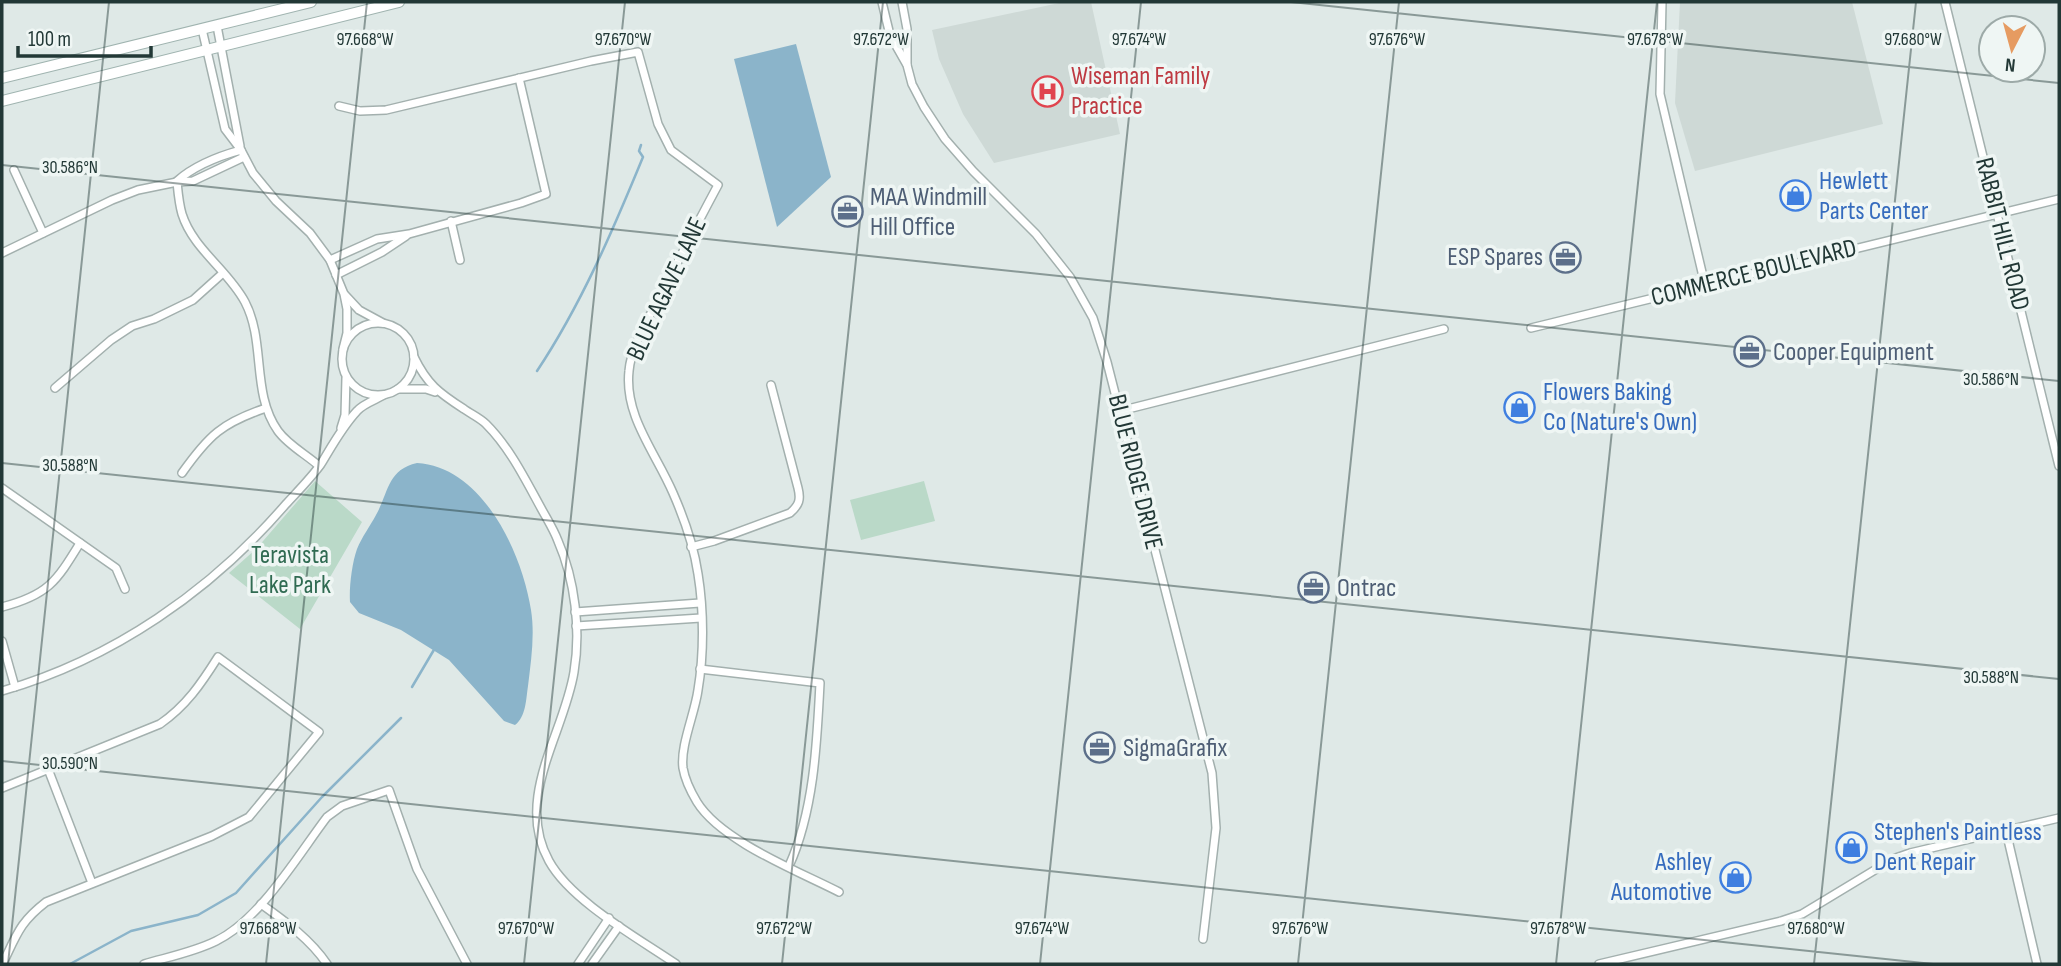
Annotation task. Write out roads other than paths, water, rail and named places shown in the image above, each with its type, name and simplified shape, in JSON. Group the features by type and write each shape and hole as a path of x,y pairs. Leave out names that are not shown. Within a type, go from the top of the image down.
{"main road":[{"path":"2,78 311,2"},
{"path":"2,101 399,2"}],"street":[{"name":"BLUE RIDGE DRIVE","path":"883,2 890,35 906,65 912,84 945,139 973,171 1037,234 1070,277 1093,318 1120,411 1212,773 1216,828 1203,939"},
{"name":"BLUE RIDGE DRIVE","path":"902,2 907,29 906,65"},
{"path":"1662,2 1660,94 1705,285"},
{"name":"RABBIT HILL ROAD","path":"1945,2 2059,466"},
{"path":"217,26 243,154"},
{"path":"202,29 225,129 253,173 276,201 310,233 330,260 344,294 348,322 342,358 347,389 345,415 338,435"},
{"name":"BLUE AGAVE LANE","path":"339,107 360,111 386,110 638,52 658,124 671,150 718,185 639,338 628,376 631,404 637,422 673,493 698,574 700,669 685,749 683,766 686,781 708,817 740,841 839,892"},
{"path":"330,260 377,239 409,234 546,194 519,78"},
{"path":"2,253 138,190 193,181 243,154"},
{"path":"177,182 195,169 243,154"},
{"path":"14,170 43,233"},
{"path":"177,182 182,214 190,230 240,293 253,319 261,388 268,416 280,434 319,466"},
{"name":"COMMERCE BOULEVARD","path":"1531,328 2059,199"},
{"path":"451,221 460,260"},
{"path":"336,275 382,252 409,234"},
{"path":"55,388 111,340 132,326 154,319 193,300 223,273"},
{"path":"344,294 359,310 397,329 405,336 424,378 442,395 484,422 505,445 559,541 575,612 574,671 568,701 536,804 540,839 549,861 563,880 619,926 676,964"},
{"path":"343,349 355,331 376,324 387,325"},
{"path":"1120,411 1444,329"},
{"path":"398,389 410,375 414,357"},
{"path":"345,374 350,382 365,393 384,395"},
{"path":"691,547 790,513 798,506 798,488 771,385"},
{"path":"2,691 51,674 114,645 198,590 248,546 319,466 338,435 359,409 398,389 426,389 442,395"},
{"path":"182,473 216,431 237,418 266,408"},
{"path":"2,488 116,568 125,589"},
{"path":"2,607 27,601 45,591 58,578 80,543"},
{"path":"575,612 700,603"},
{"path":"576,626 701,618"},
{"path":"2,641 15,687"},
{"path":"2,788 160,724 179,711 200,687 218,657 319,732 249,817 212,836 46,902 29,915 17,930 3,963"},
{"path":"700,669 820,683 808,813 789,866"},
{"path":"48,769 92,883"},
{"path":"144,964 218,941 248,918 261,904 327,817 342,806 390,790 417,870 467,964"},
{"path":"1600,964 1781,921 1816,907 1893,859 2059,818"},
{"path":"2006,831 2037,964"},
{"path":"261,904 295,928 327,964"},
{"path":"578,964 609,918"},
{"path":"592,964 619,926"}],"water":[{"path":"796,44 831,177 777,227 734,59"},
{"path":"417,463 440,468 461,480 480,496 508,539 519,564 531,610 533,638 525,707 515,725 504,721 449,660 401,630 359,613 350,602 352,568 359,545 394,476 407,466"}],"waterway":[{"path":"537,371 582,294 608,239 643,157 639,151 641,145"},
{"path":"412,687 435,648"},
{"path":"70,964 131,931 198,915 236,893 322,797 401,718"}],"place":[{"name":"Wiseman Family Practice","path":"1048,91"},
{"name":"Hewlett Parts Center","path":"1796,196"},
{"name":"MAA Windmill Hill Office","path":"847,212"},
{"name":"ESP Spares","path":"1566,257"},
{"name":"Cooper Equipment","path":"1750,352"},
{"name":"Flowers Baking Co (Nature's Own)","path":"1520,407"},
{"name":"Ontrac","path":"1314,588"},
{"name":"SigmaGrafix","path":"1100,748"},
{"name":"Stephen's Paintless Dent Repair","path":"1851,847"},
{"name":"Ashley Automotive","path":"1735,877"}],"park label":[{"name":"Teravista Lake Park","path":"290,570"}]}
